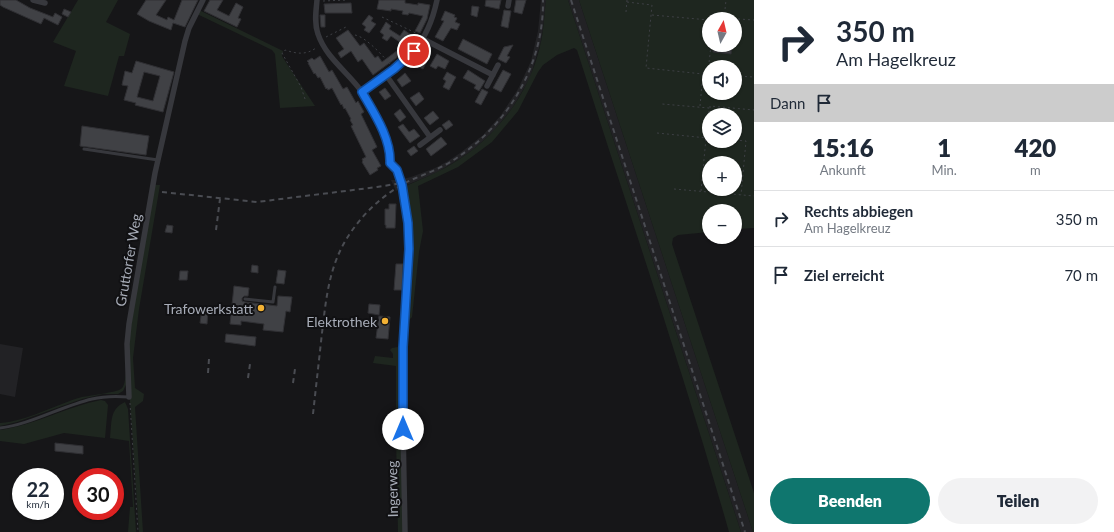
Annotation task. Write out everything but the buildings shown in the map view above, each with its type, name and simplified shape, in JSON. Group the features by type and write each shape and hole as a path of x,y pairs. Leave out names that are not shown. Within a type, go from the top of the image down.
{"street":[{"path":"33,0 45,3"},
{"name":"Gruttorfer Weg","path":"129,397 127,344 129,324 158,160 185,41 189,28 204,0"},
{"path":"362,92 394,69 410,55 424,38 431,23 437,0"},
{"name":"Ingerweg","path":"317,1 315,21 321,42 328,53 362,92 381,127 391,152 390,163 397,170 402,185 408,223 409,249 404,332 404,532"},
{"path":"424,38 493,75"},
{"path":"487,86 498,65"},
{"path":"386,75 430,137"},
{"path":"420,145 440,130"}],"lane":[{"path":"84,149 158,160"},
{"path":"245,299 273,302 275,287"},
{"path":"0,428 15,425 93,399 113,396 129,397"}],"path":[{"path":"317,1 347,0"},
{"path":"725,12 726,0"},
{"path":"626,12 627,1 652,5 646,68 702,74"},
{"path":"651,15 702,19"},
{"path":"382,17 424,38"},
{"path":"742,19 754,20"},
{"path":"305,99 301,87 282,53 285,50 295,53 307,53 321,42 346,27"},
{"path":"356,35 362,37 368,42 394,69"},
{"path":"742,77 754,78"},
{"path":"700,107 702,85"},
{"path":"662,104 709,108 710,106 732,108"},
{"path":"742,109 754,110"},
{"path":"657,133 702,138"},
{"path":"742,141 746,141 742,184"},
{"path":"674,189 701,191 706,148"},
{"path":"742,195 754,196"},
{"path":"129,397 138,532"}],"shaded area":[{"path":"78,0 118,0 106,22 130,34 124,56 119,56 108,96 64,86 76,51 53,42"},
{"path":"541,0 546,0 540,45 530,78 513,107 494,131 474,149 436,173 396,191 391,180 411,177 435,168 448,161 483,135 501,115 518,89 531,61 538,31"},
{"path":"546,0 568,0 741,532 729,532 674,351 577,50 574,48 557,55 543,65 518,111 492,142 458,167 418,186 423,231 419,252 412,317 409,320 405,320 410,249 403,187 439,171 466,155 495,129 507,114 518,99 535,64 542,35"},
{"path":"568,0 579,0 753,532 741,532"},
{"path":"579,0 754,0 754,228 742,229 742,204 702,204 702,233 678,235 673,238 672,244 754,493 754,532"},
{"path":"199,10 283,51 282,56 315,106 280,108 275,54 272,50 197,14"},
{"path":"154,185 160,185 139,309 133,358 135,388 144,394 143,401 135,407 143,532 139,532 128,372 128,343"},
{"path":"0,344 23,348 15,397 0,394"},
{"path":"402,347 402,421 395,426 390,425 396,418 396,366 373,363 375,356 393,358 393,354 390,350"},
{"path":"126,372 126,385 123,391 118,394 103,394 121,389"},
{"path":"103,394 82,399 17,422 0,426 0,423 10,422 31,416 72,400"},
{"path":"101,400 105,401 108,405 105,438 64,433 24,444 0,441 0,430 13,428 75,407"},
{"path":"125,402 128,409 136,532 128,532 130,507 133,507 129,441 110,438 112,417 116,408"},
{"path":"390,430 397,431 402,437 403,532 398,532 396,437"}],"railway":[{"path":"313,414 327,295 333,270 342,246 362,218 376,203 393,190 411,180 447,164 468,150 487,134 503,115 517,95 537,50 542,25 543,0"},
{"path":"571,0 745,532"},
{"path":"162,192 257,202 402,183"},
{"path":"216,230 220,199"},
{"path":"208,373 209,359"},
{"path":"248,378 250,364"},
{"path":"293,383 295,369"}],"place":[{"name":"Trafowerkstatt","path":"261,308"},
{"name":"Elektrothek","path":"385,321"}],"route":[{"path":"403,429 403,347 409,249 406,204 397,170 390,163 391,152 381,127 362,92 394,69 414,51"}]}
